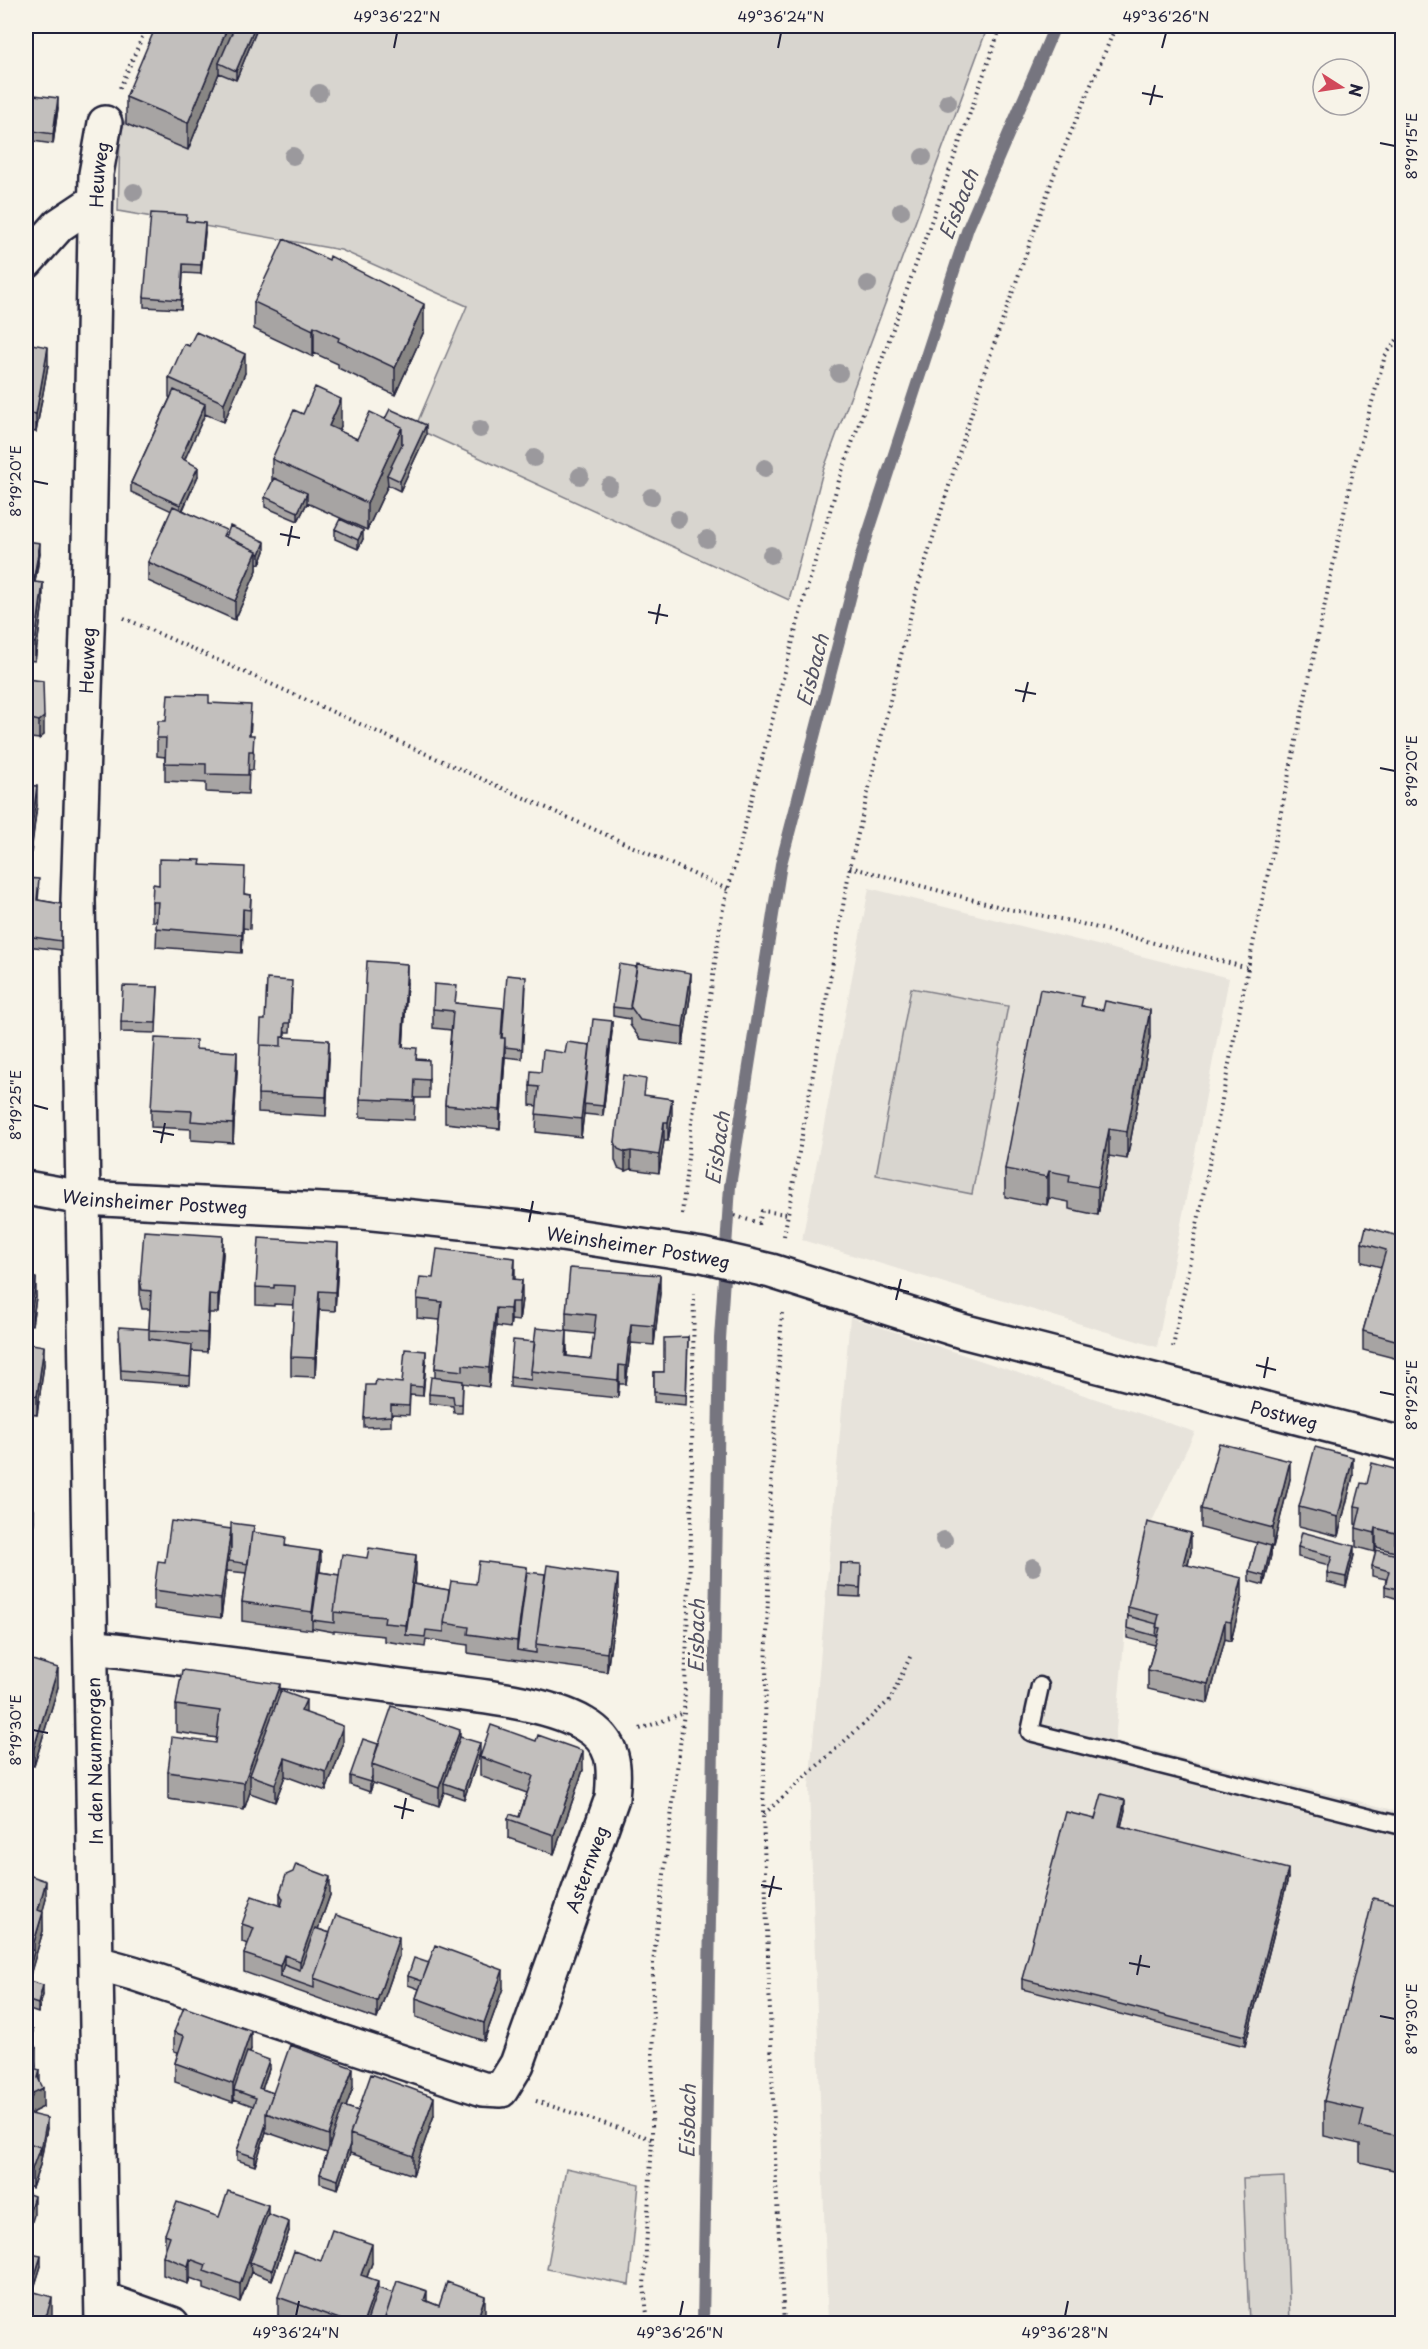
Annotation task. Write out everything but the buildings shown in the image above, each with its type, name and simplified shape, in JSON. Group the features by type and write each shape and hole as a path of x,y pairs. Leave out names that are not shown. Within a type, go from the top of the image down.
{"street":[{"name":"Heuweg","path":"83,1198 78,900 88,602 95,201 96,174 105,123"},
{"path":"26,262 59,225 95,201"},
{"name":"Weinsheimer Postweg","path":"26,1188 83,1198 363,1212 521,1228 690,1253 778,1273 962,1331 1166,1383"},
{"name":"In den Neunmorgen","path":"83,1198 102,2311"},
{"name":"Postweg","path":"1166,1383 1402,1443"},
{"path":"92,1647 457,1694 546,1709 585,1724 605,1741"},
{"name":"Asternweg","path":"501,2090 517,2064 612,1798 615,1765 605,1741"},
{"path":"97,1963 483,2089 501,2090"},
{"path":"102,2311 171,2324"}],"lane":[{"path":"1040,1686 1030,1732 1402,1826"}],"path":[{"path":"105,123 147,26"},
{"path":"648,2324 644,2286 652,2140 653,1963 684,1713 691,1532 694,1287 690,1253 691,1129 722,914 802,606 840,477 988,57 1002,26"},
{"path":"784,2324 776,2183 763,1814 778,1273 850,867 917,589 985,370 1060,158 1116,26"},
{"path":"1166,1383 1248,968 1354,466 1384,356 1402,333"},
{"path":"88,602 729,890"},
{"path":"850,867 1008,909 1076,922 1248,968"},
{"path":"735,1216 759,1223 762,1211 787,1214"},
{"path":"763,1814 890,1700 911,1655"},
{"path":"605,1741 684,1713"},
{"path":"501,2090 652,2140"}],"shaded area":[{"path":"164,26 988,26 823,471 789,600 415,428 467,306 341,250 118,211 120,134"},
{"path":"869,888 1229,978 1157,1347 802,1240"},
{"path":"911,988 1008,1006 972,1194 876,1175"},
{"path":"850,1317 1195,1432 1143,1540 1126,1620 1115,1741 1402,1812 1402,2323 828,2324 809,1787"},
{"path":"566,2168 639,2184 629,2285 547,2269"},
{"path":"1284,2177 1290,2323 1249,2323 1243,2179"}],"waterway":[{"name":"Eisbach","path":"703,2324 720,1339 730,1186 781,864 862,552 968,228 1055,26"}]}
